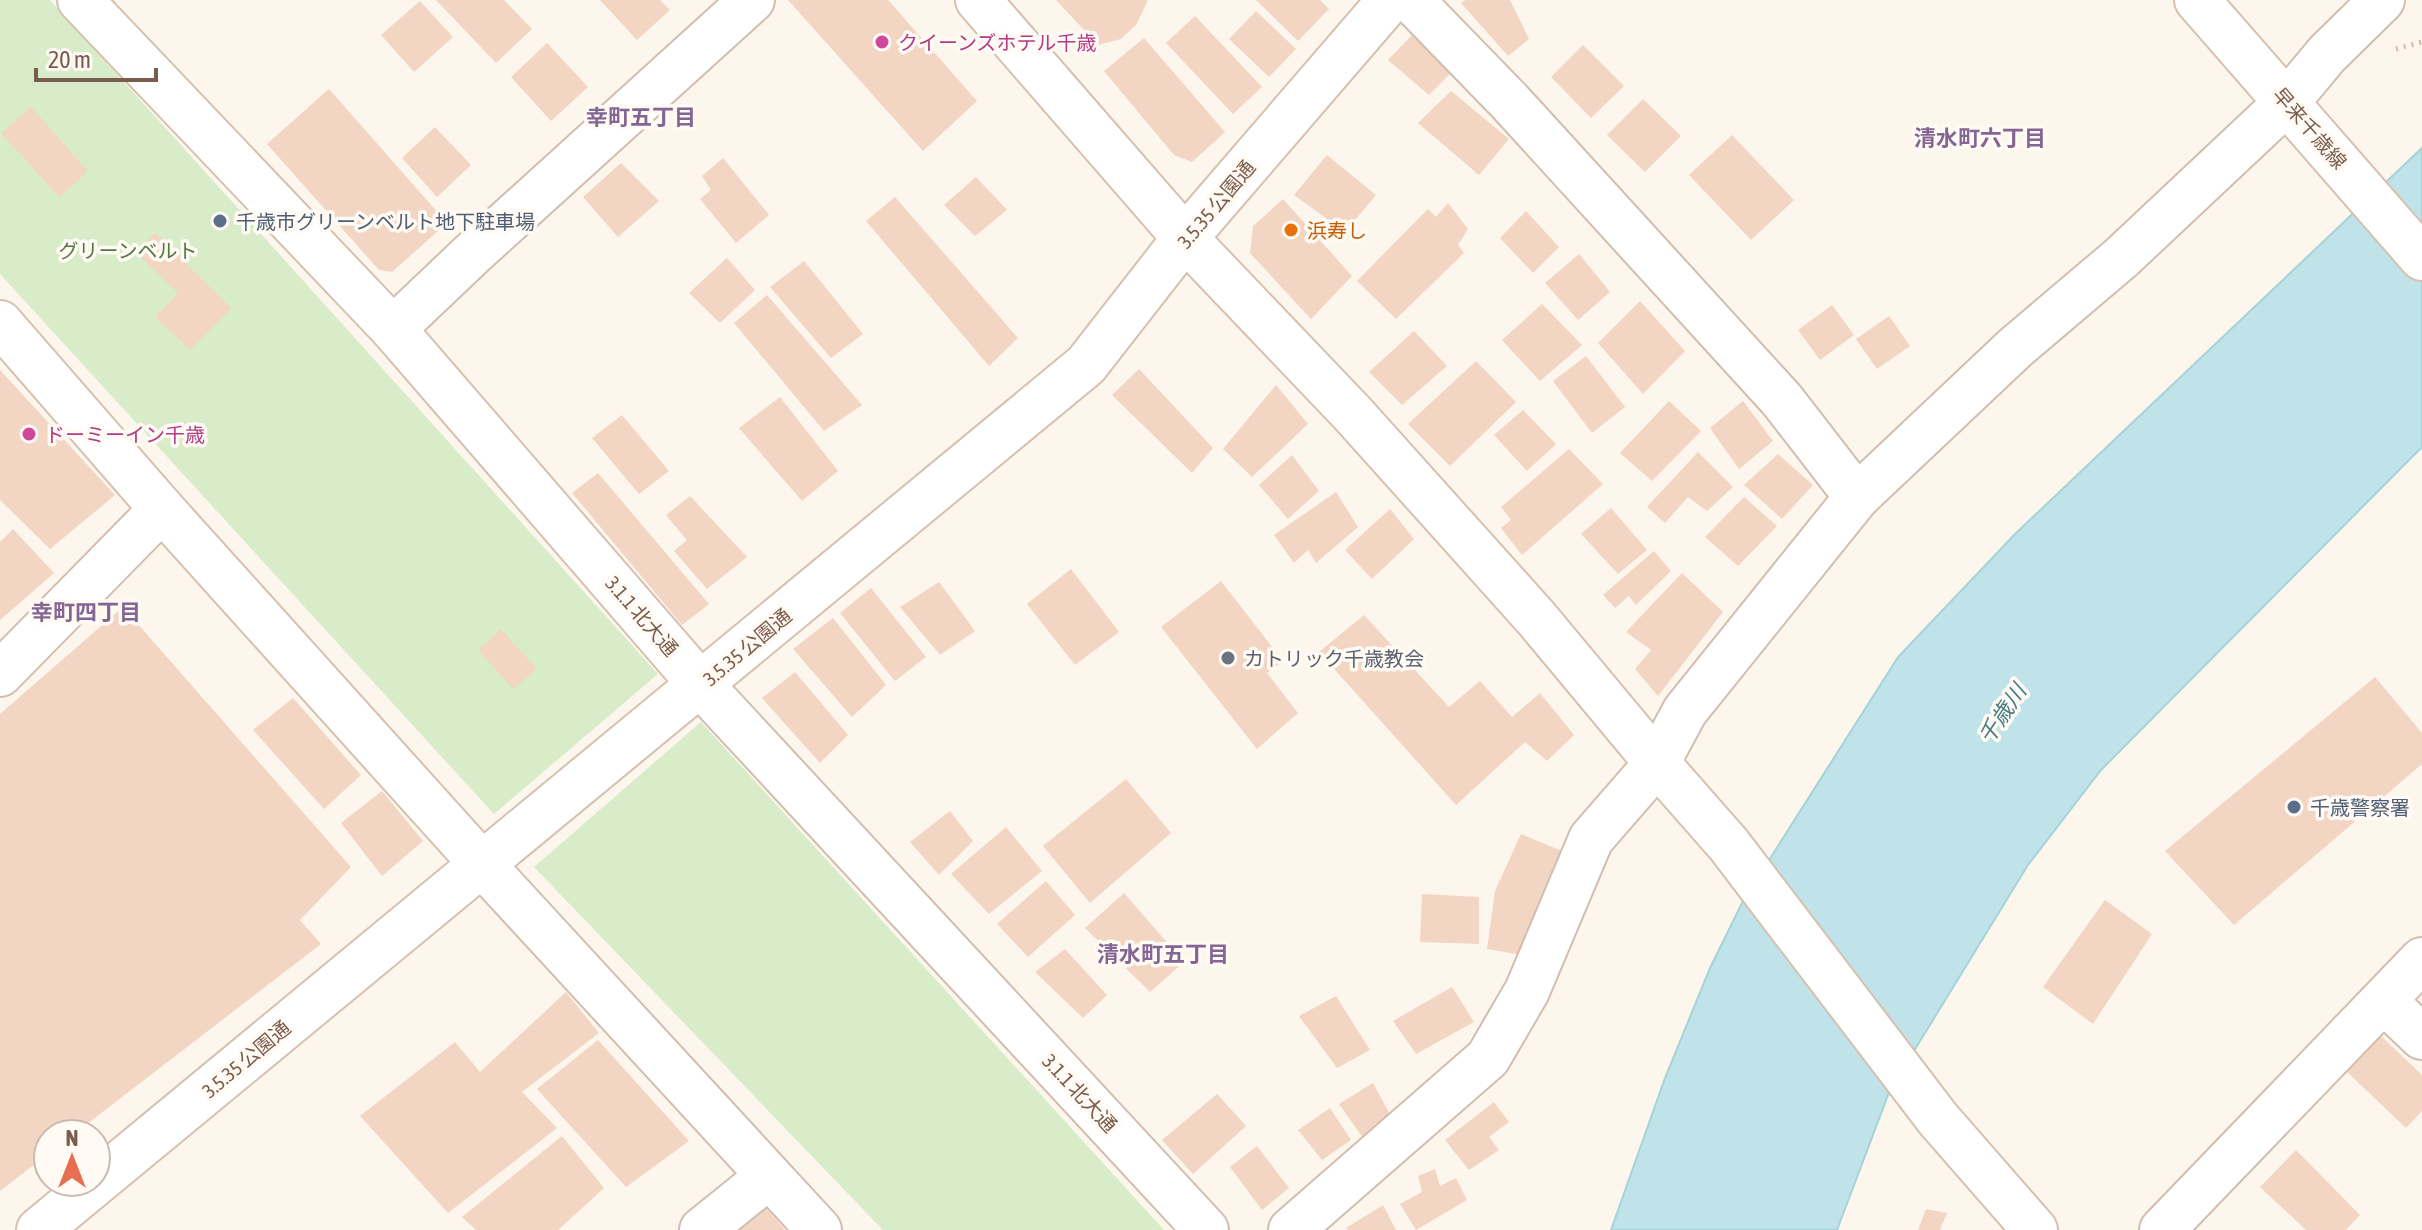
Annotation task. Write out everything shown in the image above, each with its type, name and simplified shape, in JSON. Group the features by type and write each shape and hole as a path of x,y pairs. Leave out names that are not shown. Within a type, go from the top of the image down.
{"street":[{"name":"3.1.1 北大通","path":"80,0 393,329 701,685 1206,1230"},
{"path":"393,329 752,0"},
{"path":"978,0 1185,238 1353,414 1537,619 1729,845 1938,1119 2035,1230"},
{"name":"3.5.35 公園通","path":"39,1230 1086,365 1185,238 1390,0"},
{"path":"1411,0 1511,103 1782,400 1857,497"},
{"name":"早来千歳線","path":"2197,0 2422,258"},
{"path":"1291,1230 1488,1058 1527,991 1591,839 1657,763 1685,711 1857,497 2016,347 2121,258 2300,116 2327,54 2382,0"},
{"path":"0,323 162,509 481,863 819,1230"},
{"path":"0,674 162,509"},
{"path":"2162,1230 2422,960"},
{"path":"2384,1001 2422,1037"},
{"path":"702,1230 769,1176"}],"green space":[{"name":"グリーンベルト","path":"0,0 50,0 658,674 494,814 0,274"},
{"path":"701,722 1164,1230 883,1230 534,867"}],"water":[{"name":"千歳川","path":"2422,148 2422,447 2101,770 2028,865 1890,1090 1837,1230 1611,1230 1665,1078 1710,968 1743,901 1898,657 2015,534"}],"building":[{"path":"436,0 504,0 532,29 496,63"},
{"path":"600,0 660,0 670,10 637,40"},
{"path":"788,0 888,0 977,101 923,151"},
{"path":"1056,0 1148,0 1136,25 1121,39 1098,45"},
{"path":"1256,0 1320,0 1329,9 1298,41"},
{"path":"1465,0 1510,0 1529,39 1508,56 1461,3"},
{"path":"420,1 453,37 414,72 381,35"},
{"path":"1256,11 1296,49 1269,77 1229,39"},
{"path":"1195,16 1262,87 1233,114 1166,43"},
{"path":"1414,33 1454,70 1429,95 1388,60"},
{"path":"1144,38 1225,132 1192,162 1174,155 1104,71"},
{"path":"547,43 588,87 551,121 511,77"},
{"path":"1583,45 1624,86 1591,118 1551,77"},
{"path":"329,89 447,223 392,272 379,270 267,144"},
{"path":"1451,91 1509,139 1479,175 1418,123"},
{"path":"1643,99 1681,136 1645,172 1607,135"},
{"path":"31,107 88,171 59,197 1,133"},
{"path":"435,127 471,165 437,197 402,158"},
{"path":"1732,135 1794,200 1751,240 1689,175"},
{"path":"1327,155 1376,195 1345,232 1294,195"},
{"path":"723,158 769,215 736,243 700,199 711,190 702,176"},
{"path":"621,163 659,201 618,237 583,197"},
{"path":"976,177 1007,210 975,236 944,205"},
{"path":"895,197 1018,338 989,366 866,221"},
{"path":"1283,199 1352,276 1311,319 1250,253 1253,226"},
{"path":"1448,203 1468,229 1458,245 1464,253 1396,319 1357,281 1428,209 1436,217"},
{"path":"1526,211 1559,247 1533,273 1500,238"},
{"path":"155,233 231,308 190,350 155,317 178,293 137,253"},
{"path":"1579,254 1610,292 1578,320 1545,283"},
{"path":"727,258 755,290 720,323 689,293"},
{"path":"804,261 863,334 831,358 770,287"},
{"path":"767,295 862,405 824,431 734,323"},
{"path":"1640,301 1685,351 1643,394 1598,343"},
{"path":"1542,304 1582,345 1540,381 1502,340"},
{"path":"1832,305 1854,335 1820,360 1798,330"},
{"path":"1889,316 1910,346 1877,369 1856,339"},
{"path":"1414,331 1447,366 1402,405 1369,372"},
{"path":"1586,356 1625,407 1592,433 1553,381"},
{"path":"1476,361 1516,402 1450,466 1408,424"},
{"path":"1139,369 1213,448 1192,473 1112,395"},
{"name":"ドーミーイン千歳","path":"0,370 115,495 50,549 0,500"},
{"path":"1276,385 1308,424 1252,477 1223,449"},
{"path":"780,397 838,471 802,501 739,428"},
{"path":"1669,401 1701,431 1652,481 1620,453"},
{"path":"1743,401 1773,441 1739,469 1710,428"},
{"path":"1523,410 1556,444 1527,471 1494,435"},
{"path":"622,415 669,471 639,494 592,438"},
{"path":"1569,449 1603,484 1522,555 1501,528 1511,520 1501,507"},
{"path":"1698,452 1733,487 1707,511 1688,497 1665,523 1647,507"},
{"path":"1778,454 1813,485 1782,519 1744,485"},
{"path":"1292,455 1319,491 1288,519 1259,485"},
{"path":"598,473 709,604 682,625 572,493"},
{"path":"1336,492 1358,527 1316,563 1308,550 1294,563 1274,535"},
{"path":"690,496 747,557 707,589 674,551 687,540 666,515"},
{"path":"1744,497 1777,526 1738,566 1705,537"},
{"path":"1611,508 1647,550 1618,574 1581,534"},
{"path":"1390,509 1414,539 1372,579 1345,550"},
{"path":"13,529 54,573 0,620 0,542"},
{"path":"1654,551 1671,571 1636,605 1629,596 1615,608 1603,595"},
{"path":"1071,569 1119,632 1075,665 1027,604"},
{"path":"1682,573 1723,612 1658,696 1635,669 1651,650 1626,632"},
{"path":"1221,581 1283,661 1267,673 1298,713 1257,749 1161,627"},
{"path":"939,582 975,631 940,655 900,607"},
{"path":"871,588 926,657 895,681 840,613"},
{"path":"123,607 351,867 300,920 321,944 95,1118 32,1118 32,1166 0,1191 0,714"},
{"path":"1364,615 1449,707 1480,681 1512,717 1540,693 1574,735 1547,761 1525,742 1456,805 1319,652"},
{"path":"833,618 886,685 852,717 793,649"},
{"path":"501,629 537,669 513,689 478,650"},
{"path":"795,672 848,735 820,763 762,698"},
{"name":"千歳警察署","path":"2375,677 2422,733 2422,764 2234,925 2165,851"},
{"path":"293,698 361,775 324,809 253,730"},
{"path":"1126,779 1171,833 1090,903 1043,846"},
{"path":"382,791 423,841 382,876 341,823"},
{"path":"950,811 973,841 939,875 910,842"},
{"path":"1006,827 1042,871 989,914 951,874"},
{"path":"1521,834 1569,854 1528,956 1487,949 1495,891"},
{"path":"1046,881 1075,915 1028,957 997,924"},
{"path":"1124,893 1184,962 1150,992 1085,928"},
{"path":"1422,894 1479,897 1479,944 1420,942"},
{"path":"2105,900 2152,934 2093,1024 2043,987"},
{"path":"1065,949 1107,995 1083,1018 1035,972"},
{"path":"1452,987 1474,1022 1416,1054 1393,1021"},
{"path":"566,992 599,1033 522,1092 557,1128 448,1213 360,1116 455,1042 480,1072"},
{"path":"1336,996 1370,1050 1337,1068 1299,1016"},
{"path":"2381,1036 2422,1075 2422,1111 2406,1128 2346,1071"},
{"path":"598,1040 689,1141 626,1187 537,1089"},
{"path":"1373,1083 1393,1120 1363,1138 1339,1104"},
{"path":"1217,1094 1246,1126 1193,1174 1162,1140"},
{"path":"1494,1102 1509,1122 1489,1137 1499,1150 1469,1170 1445,1140"},
{"path":"1330,1108 1351,1140 1322,1160 1298,1130"},
{"path":"562,1136 604,1188 558,1230 476,1230 462,1217"},
{"path":"1257,1146 1289,1188 1262,1210 1230,1167"},
{"path":"2296,1150 2360,1215 2346,1230 2306,1230 2260,1187"},
{"path":"1435,1169 1440,1186 1456,1178 1467,1200 1416,1230 1400,1204 1422,1192 1418,1176"},
{"path":"761,1202 785,1230 725,1230"},
{"path":"1383,1205 1396,1230 1346,1228"},
{"path":"1926,1209 1947,1213 1940,1230 1918,1230"}],"place":[{"name":"クイーンズホテル千歳","path":"882,42"},
{"name":"千歳市グリーンベルト地下駐車場","path":"220,221"},
{"name":"浜寿し","path":"1291,230"},
{"name":"ドーミーイン千歳","path":"29,434"},
{"name":"カトリック千歳教会","path":"1228,658"},
{"name":"千歳警察署","path":"2294,807"}],"district":[{"name":"幸町五丁目","path":"641,117"},
{"name":"清水町六丁目","path":"1980,138"},
{"name":"幸町四丁目","path":"86,612"},
{"name":"清水町五丁目","path":"1163,954"}]}
